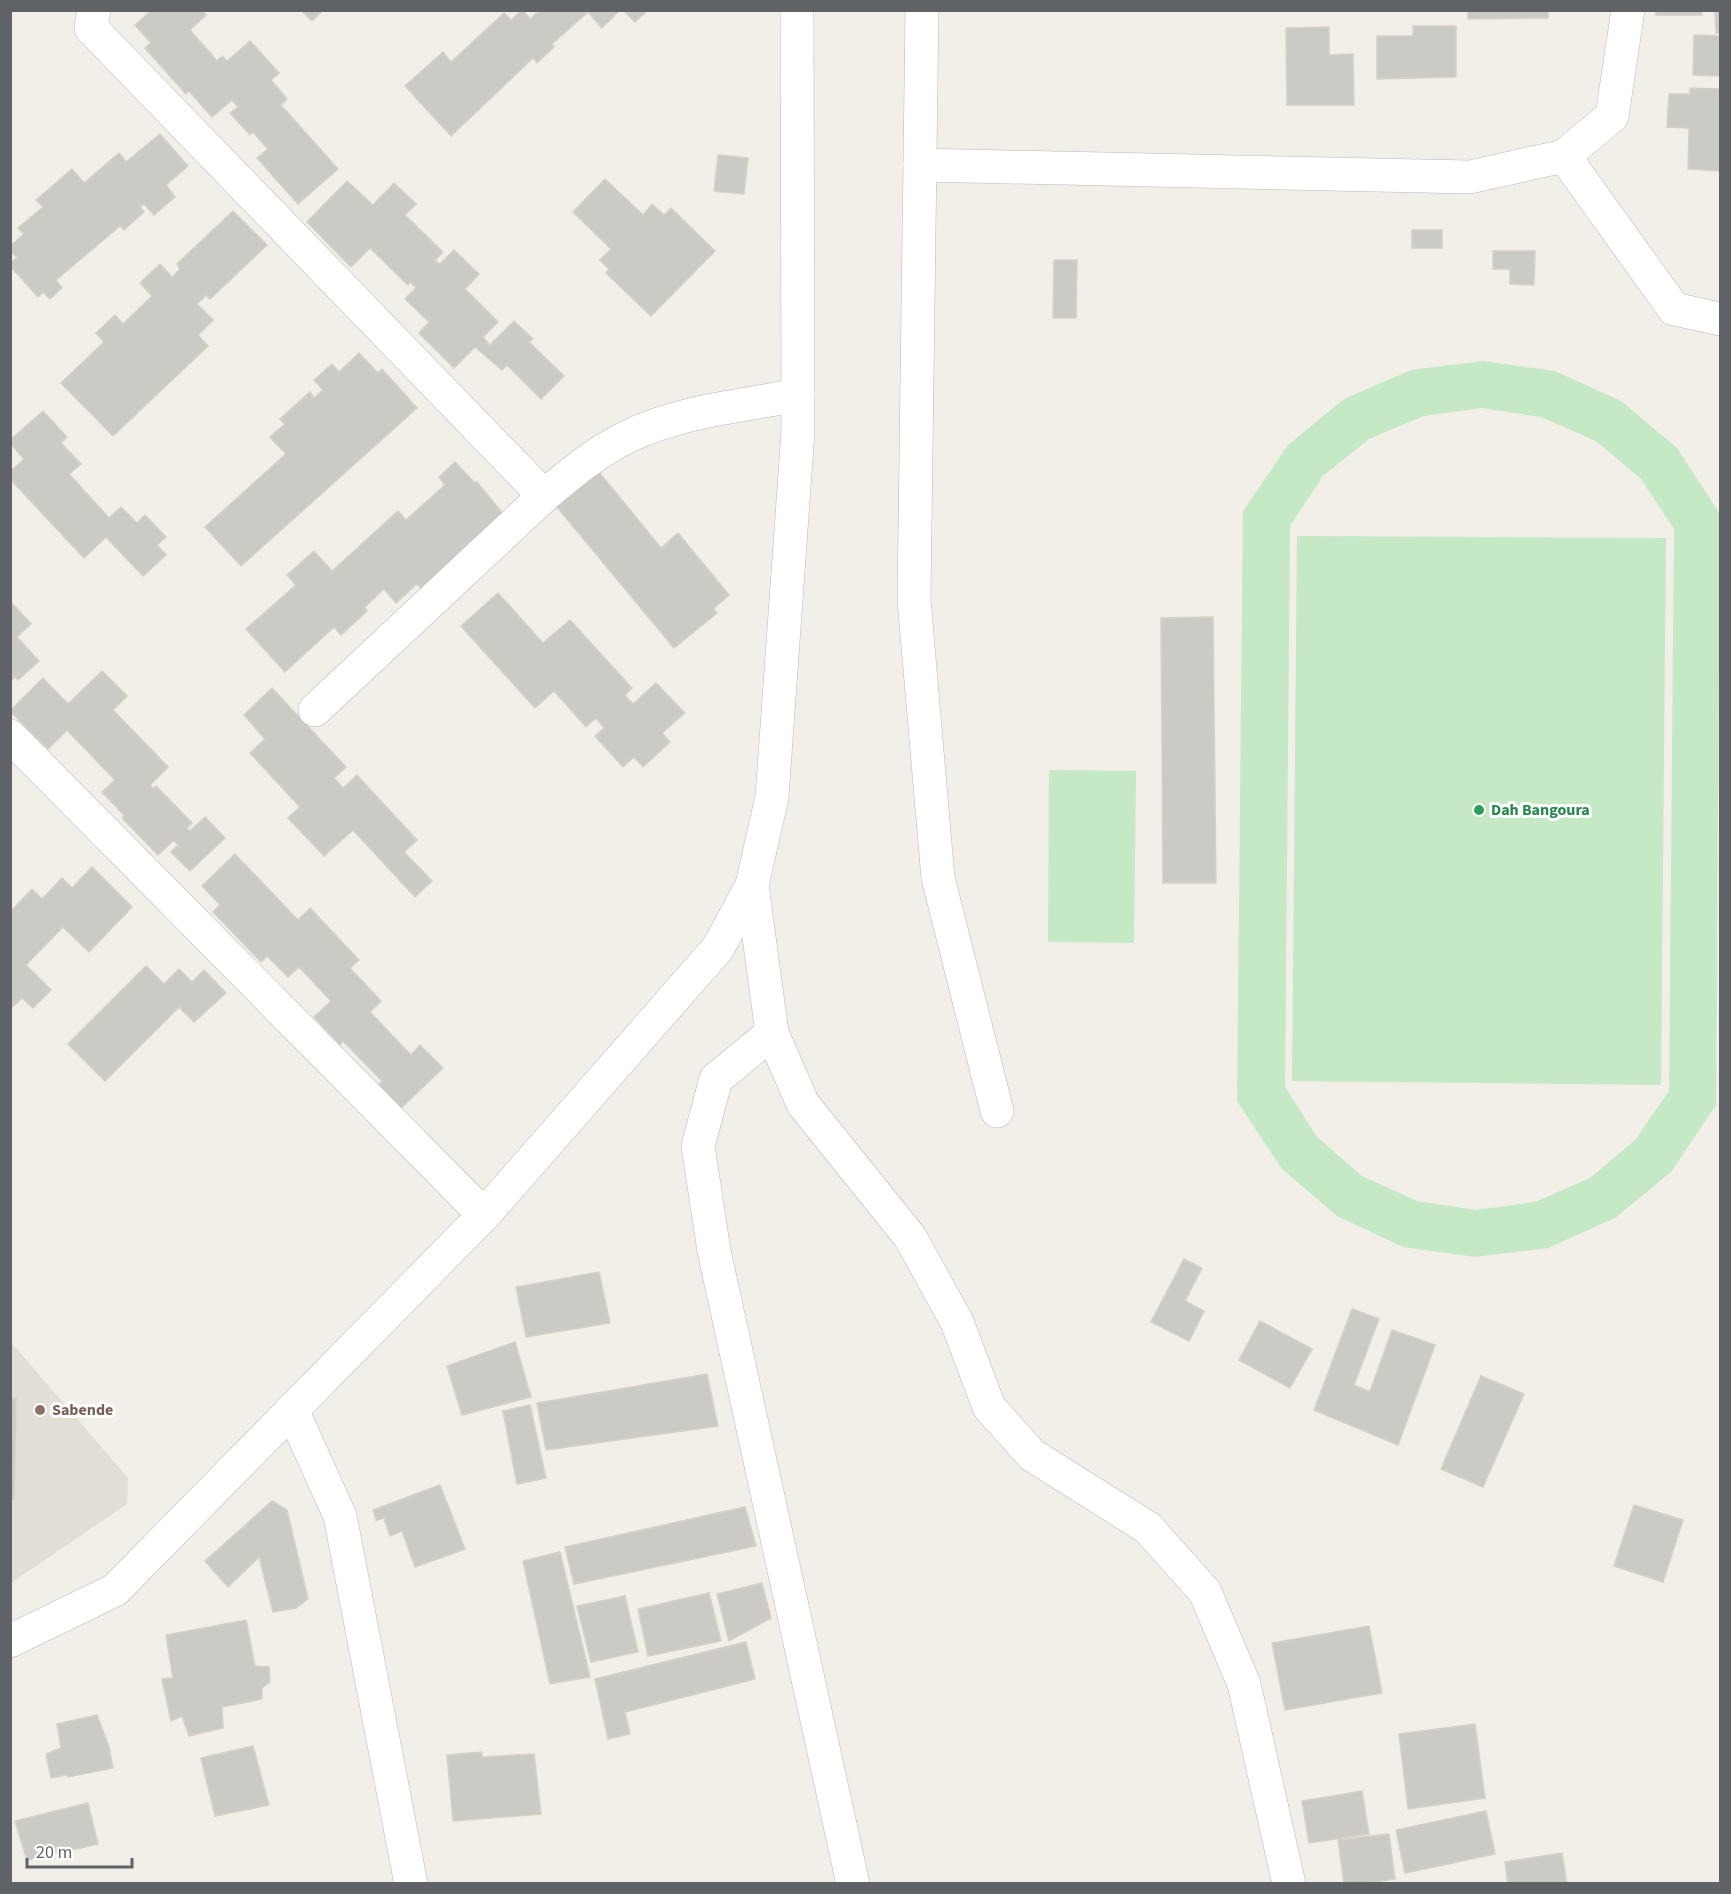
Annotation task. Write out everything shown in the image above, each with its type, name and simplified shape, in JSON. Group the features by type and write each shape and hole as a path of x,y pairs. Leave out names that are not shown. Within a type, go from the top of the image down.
{"street":[{"path":"94,10 91,28 544,496"},
{"path":"10,1641 115,1590 484,1215 718,948 752,885 772,797 798,431 797,10"},
{"path":"922,10 914,600 938,878 997,1111"},
{"path":"920,165 1470,177 1564,156 1612,116 1628,10"},
{"path":"1564,156 1674,309 1720,319"},
{"path":"315,710 544,496 585,461 628,436 678,418 798,395"},
{"path":"10,736 484,1215"},
{"path":"752,885 772,1032 803,1104 910,1237 957,1322 989,1407 1032,1455 1148,1528 1205,1592 1244,1684 1289,1884"},
{"path":"772,1032 716,1079 698,1146 714,1251 853,1884"},
{"path":"292,1410 340,1516 411,1884"}],"shaded area":[{"name":"Sabende","path":"10,1341 128,1478 127,1504 11,1583"}],"green space":[{"path":"1483,361 1555,371 1621,401 1677,448 1720,514 1716,1105 1671,1172 1615,1218 1548,1248 1475,1257 1403,1247 1337,1216 1282,1169 1237,1101 1243,511 1288,445 1344,399 1411,370","holes":["1482,408 1541,417 1596,441 1641,479 1674,529 1669,1091 1635,1140 1590,1178 1535,1202 1476,1210 1417,1201 1362,1176 1317,1137 1285,1087 1290,526 1323,476 1369,439 1424,416"]},
{"name":"Dah Bangoura","path":"1297,536 1666,538 1661,1085 1292,1081"},
{"path":"1049,770 1136,771 1134,943 1048,942"}],"building":[{"path":"152,10 202,10 206,15 190,30 217,61 222,56 227,61 250,41 279,73 271,80 287,99 281,105 338,169 298,204 257,158 268,149 253,132 250,135 230,113 238,107 232,100 212,117 189,91 186,94 145,48 151,43 135,25"},
{"path":"301,10 323,10 312,21"},
{"path":"522,10 530,19 540,10 620,10 602,28 588,12 552,44 554,47 537,63 533,58 451,136 405,86 443,52 451,62 504,13 511,20"},
{"path":"623,10 648,10 635,22"},
{"path":"1468,10 1548,10 1548,18 1468,19"},
{"path":"1656,10 1702,10 1702,15 1656,15"},
{"path":"1715,10 1720,10 1720,33 1716,33"},
{"path":"1413,26 1456,26 1456,77 1377,79 1377,36 1413,36"},
{"path":"1329,27 1329,55 1353,54 1354,105 1287,105 1286,28"},
{"path":"1694,35 1720,36 1720,76 1693,75"},
{"path":"1690,88 1720,89 1720,171 1688,169 1689,128 1667,127 1669,94 1690,94"},
{"path":"160,134 188,166 166,185 175,197 154,215 144,204 140,207 144,212 124,230 120,226 56,280 62,288 50,299 43,292 38,297 10,266 10,263 17,258 10,250 10,246 24,234 18,228 43,207 36,200 72,169 84,183 119,153 126,162"},
{"path":"718,155 748,158 744,194 714,191"},
{"path":"605,179 643,215 652,204 664,215 671,208 715,251 651,316 606,273 609,269 600,260 611,249 573,212"},
{"path":"347,181 373,205 394,183 416,204 405,215 443,252 435,260 440,264 454,250 479,274 465,289 498,322 483,337 490,345 514,321 533,339 529,342 564,376 541,399 507,365 502,370 475,347 454,368 419,333 429,322 405,299 416,288 410,282 408,285 370,248 351,267 307,222"},
{"path":"233,211 267,245 210,299 206,295 197,304 213,320 198,335 208,346 113,436 61,383 104,342 96,333 115,315 123,324 152,296 140,283 160,264 172,277 180,269 177,264"},
{"path":"1412,230 1442,230 1442,248 1412,248"},
{"path":"1493,251 1535,251 1534,285 1510,284 1510,269 1493,269"},
{"path":"1054,260 1077,260 1076,318 1053,318"},
{"path":"359,353 378,373 382,369 417,408 241,566 205,527 286,454 270,437 285,424 280,419 310,392 314,398 323,390 314,380 332,364 339,372"},
{"path":"43,411 67,437 61,443 81,464 69,474 109,518 121,507 137,523 145,515 166,537 157,545 166,555 143,576 106,537 84,558 10,479 10,472 24,459 10,440"},
{"path":"455,462 475,483 477,482 504,515 422,589 417,584 396,603 384,589 365,607 367,611 341,635 334,627 285,672 246,629 296,585 287,575 314,551 332,571 398,511 406,520 445,485 439,477"},
{"path":"599,472 661,548 678,533 729,595 713,609 717,613 674,648 557,507"},
{"path":"498,593 543,643 570,620 632,688 625,695 633,704 656,683 685,713 662,733 670,742 643,767 634,757 623,767 595,736 604,728 596,718 586,727 554,691 535,708 461,626"},
{"path":"10,601 31,624 17,637 39,661 18,680 15,677 10,681"},
{"path":"1213,617 1216,883 1163,883 1161,618"},
{"path":"102,671 127,696 113,710 168,767 150,785 154,789 156,786 192,823 187,828 190,831 205,817 225,838 190,871 171,852 178,845 174,840 158,855 122,818 124,815 102,792 115,780 67,730 48,749 10,711 43,678 68,704"},
{"path":"272,688 346,767 334,778 343,788 357,775 417,840 404,852 432,881 415,897 353,830 324,856 288,818 300,807 250,753 265,739 244,715"},
{"path":"235,854 298,920 310,908 359,960 350,968 381,1001 370,1012 411,1055 420,1045 443,1068 398,1111 376,1088 382,1081 343,1041 340,1045 314,1017 331,1001 299,967 288,977 267,956 261,962 213,912 220,905 202,886"},
{"path":"92,867 132,907 89,952 63,927 26,965 51,990 33,1008 22,998 10,1009 10,912 32,889 42,899 62,878 72,888"},
{"path":"146,966 164,984 179,969 192,982 204,970 226,993 194,1022 179,1007 105,1081 68,1044"},
{"path":"1184,1259 1202,1268 1185,1301 1204,1311 1189,1341 1151,1322"},
{"path":"599,1272 610,1323 526,1337 516,1287"},
{"path":"1352,1309 1379,1319 1354,1385 1370,1392 1392,1330 1435,1345 1398,1445 1314,1410"},
{"path":"1260,1321 1312,1349 1290,1388 1239,1360"},
{"path":"515,1342 531,1397 462,1415 447,1366"},
{"path":"707,1374 718,1426 546,1450 537,1403"},
{"path":"1481,1376 1524,1394 1483,1487 1441,1469"},
{"path":"10,1398 16,1399 14,1499 10,1499"},
{"path":"530,1405 546,1478 517,1484 503,1411"},
{"path":"440,1485 465,1549 415,1567 402,1531 390,1536 384,1518 376,1520 373,1510"},
{"path":"272,1501 287,1510 308,1599 296,1608 273,1612 259,1557 228,1587 205,1561"},
{"path":"1634,1505 1683,1520 1663,1582 1614,1566"},
{"path":"745,1507 756,1546 574,1584 565,1547"},
{"path":"560,1552 590,1677 550,1684 523,1561"},
{"path":"762,1583 771,1618 729,1641 717,1594"},
{"path":"709,1593 721,1641 648,1656 638,1609"},
{"path":"625,1596 638,1652 591,1662 577,1606"},
{"path":"246,1620 255,1666 269,1667 270,1682 262,1688 262,1699 222,1707 223,1728 189,1736 182,1716 171,1721 162,1679 173,1678 166,1635"},
{"path":"1369,1626 1382,1693 1285,1710 1272,1643"},
{"path":"746,1642 755,1679 625,1712 630,1734 608,1739 595,1679"},
{"path":"97,1715 109,1747 113,1768 51,1778 46,1754 61,1748 57,1724"},
{"path":"1475,1724 1485,1798 1408,1809 1399,1734"},
{"path":"253,1746 269,1805 215,1816 201,1758"},
{"path":"482,1752 482,1757 534,1754 541,1814 453,1821 447,1755"},
{"path":"1362,1791 1369,1834 1309,1843 1302,1801"},
{"path":"88,1803 98,1844 27,1860 15,1821"},
{"path":"1486,1811 1495,1854 1405,1873 1396,1830"},
{"path":"1389,1834 1395,1879 1364,1884 1344,1884 1338,1840"},
{"path":"1562,1853 1567,1884 1508,1884 1505,1862"}],"place":[{"name":"Dah Bangoura","path":"1479,810"},
{"name":"Sabende","path":"40,1410"}]}
